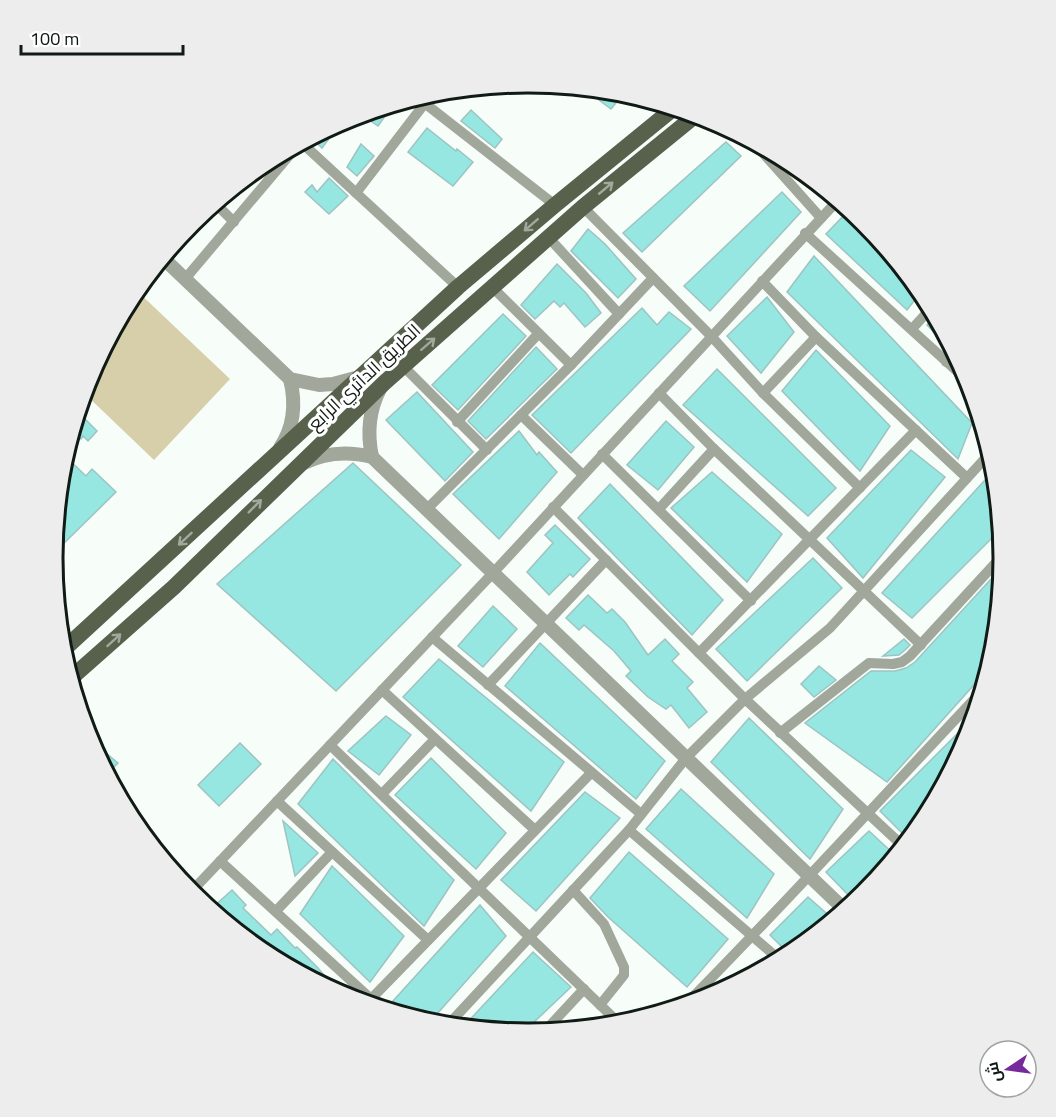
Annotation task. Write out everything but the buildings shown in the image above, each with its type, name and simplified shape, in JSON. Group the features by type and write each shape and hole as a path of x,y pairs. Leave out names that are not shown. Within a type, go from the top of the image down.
{"main road":[{"name":"الطريق الدائري الرابع","path":"71,643 458,287 666,115"},
{"name":"الطريق الدائري الرابع","path":"77,672 174,587 384,383 583,207 687,122"}],"street":[{"path":"427,104 555,205"},
{"path":"356,193 416,107"},
{"path":"308,149 458,287"},
{"path":"782,169 821,218"},
{"path":"185,279 234,222 274,170"},
{"path":"583,207 711,336 763,393 860,488"},
{"path":"197,885 493,573 832,207"},
{"path":"221,209 234,222"},
{"path":"805,233 951,367"},
{"path":"549,238 619,315"},
{"path":"169,263 290,379 326,385 348,382 361,377"},
{"path":"427,509 571,365 653,278"},
{"path":"762,281 816,337 967,478"},
{"path":"492,287 571,365"},
{"path":"912,329 924,315"},
{"path":"457,422 538,334"},
{"path":"763,393 816,337"},
{"path":"403,366 487,450"},
{"path":"275,455 283,443 292,418 293,391 290,379"},
{"path":"372,456 370,422 375,402 384,383"},
{"path":"658,393 921,645"},
{"path":"521,415 583,475"},
{"path":"699,654 916,430"},
{"path":"659,509 714,449"},
{"path":"292,470 310,460 330,454 351,453 372,456 839,904"},
{"path":"602,454 750,601"},
{"path":"454,1018 629,830 686,758 745,699 830,628 982,461"},
{"path":"553,507 745,699 898,841"},
{"path":"488,685 606,560"},
{"path":"780,732 868,663 902,662 921,645 993,566"},
{"path":"432,637 641,814"},
{"path":"382,690 535,830"},
{"path":"700,990 753,937 808,875 969,705"},
{"path":"382,794 435,739"},
{"path":"330,745 612,1016"},
{"path":"373,997 591,773"},
{"path":"277,801 428,940"},
{"path":"629,830 772,953"},
{"path":"276,912 332,852"},
{"path":"220,861 365,994"},
{"path":"573,890 604,924 624,967 624,975 600,1005"},
{"path":"552,1023 584,989"}],"shaded area":[{"path":"143,297 230,379 154,460 91,400 111,353"}]}
